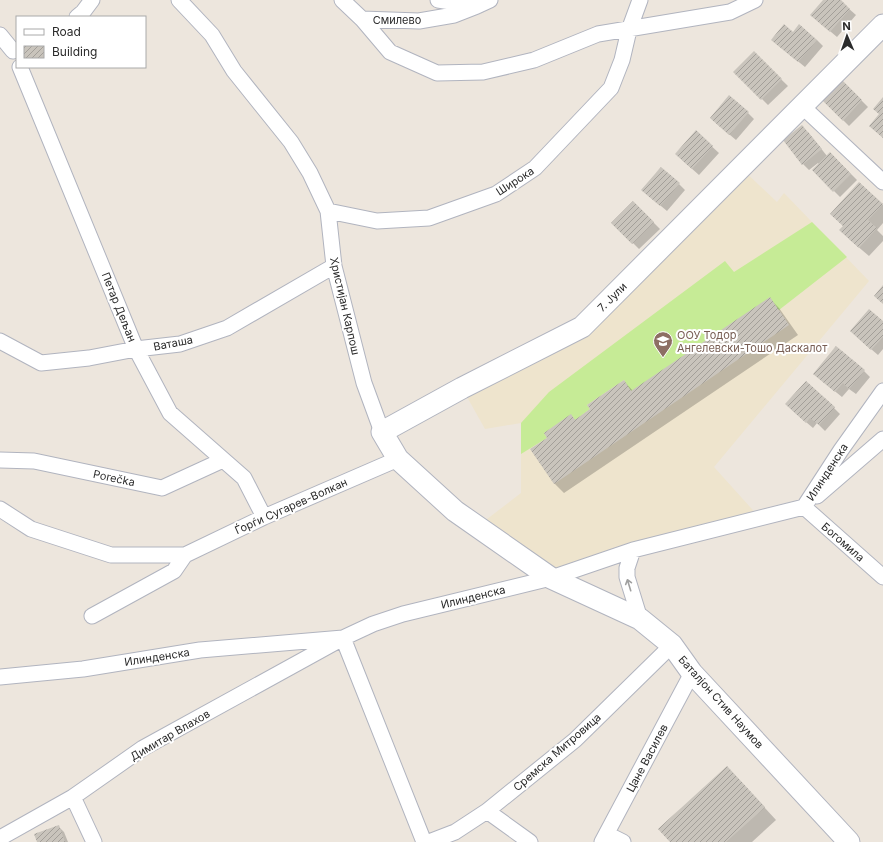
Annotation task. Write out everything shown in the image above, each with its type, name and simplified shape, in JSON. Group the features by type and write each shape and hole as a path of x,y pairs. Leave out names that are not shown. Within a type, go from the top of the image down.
{"street":[{"path":"78,16 92,0"},
{"name":"Христијан Карпош","path":"179,0 212,35 234,71 291,142 310,173 328,211 334,266 364,383 382,432 398,459 455,510 551,578"},
{"path":"342,0 362,19 390,52 437,73 483,72 534,60 598,34 730,12 755,0"},
{"path":"438,0 484,3"},
{"name":"Широка","path":"328,211 377,221 429,218 496,194 535,168 611,88 622,60 629,30 640,0"},
{"name":"Смилево","path":"362,19 419,21 454,15 484,3"},
{"name":"7. Јули","path":"382,432 462,388 582,327 803,107 883,25"},
{"path":"0,35 16,53"},
{"name":"Петар Дељан","path":"20,68 136,349 170,413 244,478 264,517"},
{"path":"803,107 883,182"},
{"name":"Ваташа","path":"0,341 41,363 89,358 136,349 180,344 227,328 334,266"},
{"name":"Илинденска","path":"0,677 83,669 200,650 344,638 373,624 403,614 551,578 633,550 804,507 841,450 883,393"},
{"path":"804,507 883,439"},
{"name":"Ѓорѓи Сугарев-Волкан","path":"0,509 31,530 110,555 185,555 264,517 398,459"},
{"name":"Porečka","path":"0,460 34,461 162,488 223,460"},
{"name":"Богомила","path":"804,507 883,577"},
{"path":"633,550 627,568 627,577 640,619"},
{"name":"Ѓорѓи Сугарев-Волкан","path":"92,616 174,571 185,555"},
{"name":"Баталјон Стив Наумов","path":"551,578 640,619 672,645 692,673 849,842"},
{"path":"344,638 424,842"},
{"name":"Димитар Влахов","path":"0,838 73,797 143,748 344,638"},
{"name":"Сремска Митровица","path":"429,842 455,832 487,810 575,740 672,645"},
{"name":"Цане Василев","path":"605,838 692,673"},
{"path":"73,797 94,842"},
{"path":"487,810 530,842"},
{"path":"605,838 623,842"}],"shaded area":[{"name":"ООУ Тодор Ангелевски-Тошо Даскалот","path":"741,168 777,202 784,193 869,281 714,467 760,518 551,578 478,526 521,493 521,423 485,429 462,388 582,327"}],"green space":[{"path":"812,222 847,257 779,310 631,391 624,380 587,405 590,409 575,420 571,415 544,433 547,438 521,454 521,423 549,392 725,261 734,272"}],"building":[{"path":"823,0 841,0 850,9 830,32 810,15"},
{"path":"784,24 793,32 799,24 817,40 798,62 771,40"},
{"path":"754,51 782,79 761,100 733,72"},
{"path":"842,80 862,100 843,121 822,100"},
{"path":"729,95 749,112 729,135 710,118"},
{"path":"883,97 883,138 869,126 879,114 873,109"},
{"path":"802,125 822,149 802,165 783,140"},
{"path":"696,130 713,146 692,169 675,154"},
{"path":"830,152 851,174 833,192 812,170"},
{"path":"661,167 680,183 660,206 641,190"},
{"path":"859,182 883,204 868,220 877,228 859,248 839,230 843,226 830,214"},
{"path":"633,201 654,222 632,244 611,223"},
{"path":"883,285 883,304 874,296"},
{"path":"770,297 789,325 554,484 530,449 547,438 544,433 571,414 575,420 590,409 587,405 624,380 631,391"},
{"path":"869,309 883,321 883,337 871,350 850,331"},
{"path":"836,346 865,370 849,389 843,383 835,392 813,374"},
{"path":"806,381 835,407 819,425 810,418 806,423 785,404"},
{"path":"727,766 765,807 726,842 670,842 658,829"},
{"path":"59,825 65,842 37,842 34,834"}],"place":[{"name":"ООУ Тодор Ангелевски-Тошо Даскалот","path":"663,358"}]}
